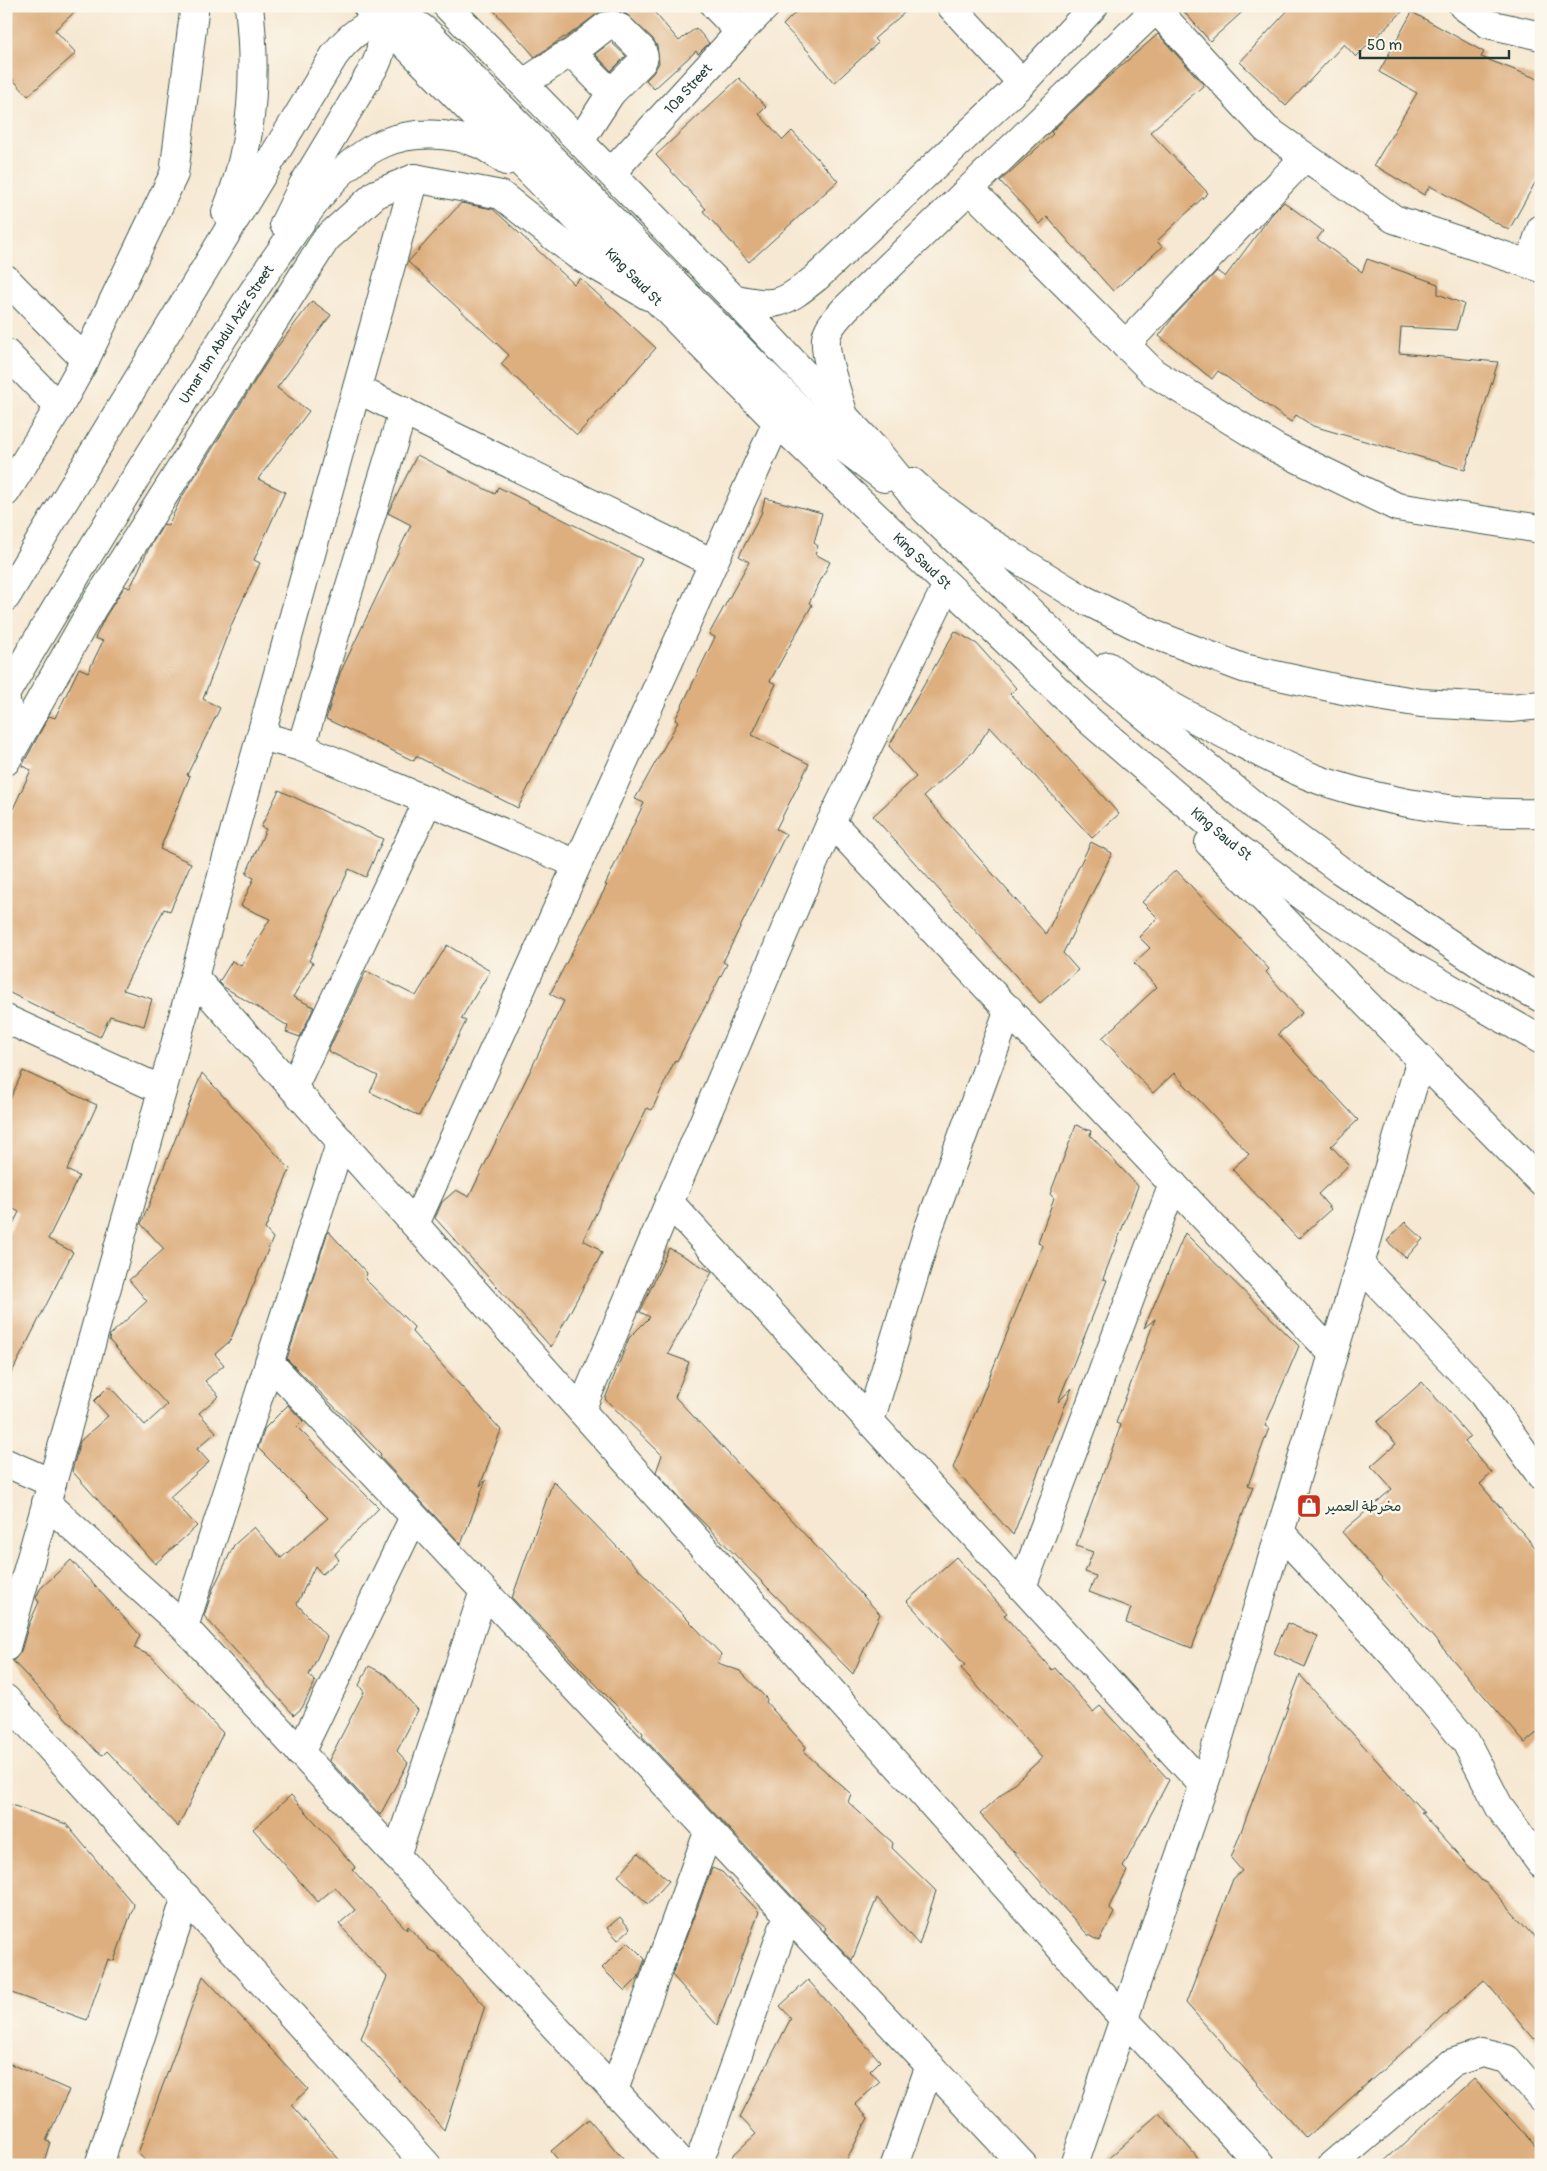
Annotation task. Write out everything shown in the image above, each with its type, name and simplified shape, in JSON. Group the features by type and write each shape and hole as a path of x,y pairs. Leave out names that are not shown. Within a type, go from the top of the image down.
{"street":[{"path":"6,492 59,407 85,360 174,174 194,12 192,6"},
{"path":"199,278 234,191 247,140 253,78 250,6"},
{"path":"447,6 733,298 874,448 925,510"},
{"path":"716,6 740,32"},
{"name":"10a Street","path":"611,173 766,6"},
{"path":"951,6 1022,83"},
{"path":"733,298 758,304 775,304 790,298 817,277 1022,83 1094,6"},
{"path":"1463,6 1541,36"},
{"path":"844,416 828,358 826,338 831,326 845,309 971,190 1158,8 1266,129 1394,219 1535,266 1541,230"},
{"path":"6,597 334,56 345,41 358,29 370,24 376,11"},
{"path":"243,306 303,184 381,53 383,38 376,11"},
{"path":"376,11 396,20 416,24 431,36 818,428 925,510 1051,623 1117,672 1187,715 1323,781 1409,804 1494,814 1541,813"},
{"name":"King Saud St","path":"376,11 540,183 777,422 1091,722 1230,842 1315,905 1396,958 1541,1040"},
{"path":"524,83 572,53 606,26 614,25 620,28 642,50 644,57 642,62 610,93 580,141"},
{"path":"572,53 610,93"},
{"name":"Umar Ibn Abdul Aziz Street","path":"6,693 93,545 243,306 318,199 341,174 360,158 384,143 408,136 454,136 480,144 540,183"},
{"path":"1125,346 1305,157"},
{"path":"6,1647 415,178"},
{"path":"11,753 92,609 326,239 376,194 415,178 501,195 577,255 662,304"},
{"path":"971,190 1154,373 1276,448 1397,507 1541,529"},
{"path":"817,277 813,288 820,304 834,311 845,309"},
{"path":"6,279 85,360"},
{"path":"6,353 59,407"},
{"path":"357,389 713,563"},
{"path":"301,747 403,411"},
{"path":"415,1224 777,422"},
{"path":"874,448 931,499 988,541 1081,598 1153,634 1243,668 1348,691 1412,701 1512,708 1541,705"},
{"path":"990,570 1097,676 1260,811 1340,870 1489,970 1541,998"},
{"path":"580,1410 831,822 947,585"},
{"path":"6,701 11,753"},
{"path":"1091,722 1422,1058 1541,1182"},
{"path":"261,736 301,747 577,864"},
{"path":"294,1088 428,801"},
{"path":"831,822 1010,1009 1333,1354"},
{"path":"194,977 1124,2019 1261,2165"},
{"path":"870,1421 927,1233 1010,1009"},
{"path":"10,1028 162,1090"},
{"path":"1074,2165 1204,1786 1422,1058"},
{"path":"184,1628 341,1141"},
{"path":"1022,1587 1173,1184"},
{"path":"669,1202 1204,1786"},
{"path":"1360,1265 1482,1393 1541,1476"},
{"path":"269,1362 1023,2165"},
{"path":"6,1463 49,1493 184,1628 683,2165"},
{"path":"300,1753 414,1517"},
{"path":"1280,1532 1400,1662 1466,1742 1500,1808 1537,1851"},
{"path":"396,1856 484,1591"},
{"path":"6,1699 427,2165"},
{"path":"614,2090 709,1830"},
{"path":"99,2165 186,1897"},
{"path":"698,2165 788,1915"},
{"path":"1332,2165 1452,2063 1482,2053 1507,2059 1541,2098"},
{"path":"895,2165 930,2065"}],"building":[{"path":"6,6 81,6 55,30 76,53 28,96 6,72"},
{"path":"490,6 649,6 679,41 696,28 709,43 698,54 696,51 654,89 646,80 659,63 657,46 653,39 626,14 611,10 597,14 535,57"},
{"path":"802,6 912,6 874,39 878,43 834,83 809,52 783,25"},
{"path":"1179,6 1249,6 1210,41"},
{"path":"1292,6 1408,6 1356,57 1344,44 1286,106 1240,62"},
{"path":"1412,12 1484,52 1481,57 1541,80 1541,172 1509,230 1430,186 1424,195 1374,165 1417,93 1379,72"},
{"path":"1158,34 1204,85 1150,132 1208,193 1157,241 1162,247 1113,291 1047,217 1040,224 1000,181 1053,134 1051,132 1106,79"},
{"path":"611,42 626,56 611,71 595,54"},
{"path":"739,78 766,107 759,114 783,140 792,131 838,181 749,262 703,211 706,209 656,155"},
{"path":"1284,202 1323,231 1317,239 1362,272 1367,259 1438,284 1438,294 1464,304 1456,330 1401,327 1399,353 1498,362 1465,470 1313,426 1296,415 1291,422 1218,371 1212,379 1159,336 1174,316 1217,271 1225,277 1273,213"},
{"path":"461,203 493,209 574,284 580,278 656,348 577,435 501,364 509,355 408,262"},
{"path":"312,301 331,315 277,388 309,411 258,479 285,492 254,560 260,563 230,628 203,699 220,708 187,775 190,776 160,849 191,863 170,911 164,909 123,990 152,999 144,1026 110,1016 100,1037 6,991 6,824 31,770 22,766 49,716 55,718 79,668 88,672 103,641 95,638 105,617 125,586 130,588 148,550 164,524 168,526 180,500 272,354"},
{"path":"417,455 495,494 498,487 642,559 518,808 416,756 414,761 326,719 340,673 411,525 388,513"},
{"path":"765,498 822,513 814,543 818,546 815,554 830,562 809,603 812,605 770,681 776,684 752,735 809,764 776,829 786,834 723,962 727,964 677,1061 675,1060 652,1110 647,1108 583,1240 596,1247 602,1253 551,1347 435,1218 442,1202 456,1190 469,1197 564,1001 550,994 607,885 605,885 644,803 635,799 678,722 675,720 715,637 709,634 749,562 739,556 761,514"},
{"path":"955,631 977,644 1016,688 1010,694 1119,814 1092,838 990,727 973,752 924,796 1046,934 1091,842 1112,853 1063,953 1078,970 1040,1003 873,816 916,777 889,746"},
{"path":"279,790 383,839 366,877 349,869 309,961 313,963 293,997 314,1007 300,1037 286,1032 288,1026 224,987 219,982 232,961 241,966 270,919 241,906 254,878 246,874 266,829 261,827"},
{"path":"1176,870 1269,969 1266,972 1302,1013 1278,1034 1358,1120 1331,1146 1349,1165 1318,1194 1331,1209 1298,1239 1232,1169 1249,1154 1174,1073 1153,1093 1102,1038 1157,987 1134,963 1150,948 1139,937 1158,918 1142,902"},
{"path":"447,945 490,971 461,1019 466,1021 419,1116 370,1092 378,1076 328,1051 366,971 416,996"},
{"path":"23,1071 97,1105 67,1170 79,1176 48,1239 73,1252 6,1384 6,1238 19,1212 6,1205 6,1108"},
{"path":"202,1073 290,1169 265,1229 273,1238 230,1341 215,1354 224,1365 205,1381 219,1396 199,1413 216,1432 197,1449 209,1462 170,1497 197,1526 155,1564 72,1471 80,1441 108,1416 94,1401 109,1386 145,1425 167,1405 109,1340 110,1335 147,1301 129,1280 164,1249 141,1224"},
{"path":"1076,1125 1091,1131 1090,1135 1138,1186 1103,1279 1107,1280 1058,1402 1072,1388 1013,1535 953,1468 1042,1246 1038,1242 1054,1198 1050,1194"},
{"path":"1405,1222 1423,1239 1406,1258 1387,1241"},
{"path":"328,1231 367,1273 365,1279 414,1327 412,1332 501,1430 480,1486 486,1480 461,1544 380,1457 381,1454 287,1359"},
{"path":"1185,1233 1299,1346 1265,1426 1269,1428 1248,1485 1253,1487 1192,1648 1126,1623 1131,1608 1089,1592 1096,1576 1085,1572 1093,1552 1076,1546 1121,1425 1116,1423 1155,1319 1144,1328"},
{"path":"669,1248 712,1272 668,1354 689,1362 675,1397 880,1614 853,1674 684,1503 656,1472 662,1455 605,1399 629,1338 650,1317 640,1312"},
{"path":"1422,1382 1470,1437 1465,1442 1492,1473 1480,1484 1541,1554 1541,1729 1525,1743 1342,1532 1392,1489 1371,1466 1396,1444 1377,1422"},
{"path":"288,1405 303,1421 297,1427 379,1508 335,1554 339,1560 322,1574 315,1566 297,1604 327,1637 309,1675 315,1682 302,1708 294,1715 204,1616 213,1589 234,1545 254,1527 281,1558 328,1518 258,1448 265,1428"},
{"path":"553,1481 721,1654 718,1663 740,1671 767,1699 766,1702 806,1747 804,1752 851,1794 848,1802 893,1843 892,1848 936,1891 919,1945 877,1898 852,1960 824,1931 826,1928 804,1909 642,1736 643,1733 512,1598"},
{"path":"956,1557 1007,1613 1004,1615 1052,1670 1055,1668 1093,1712 1100,1706 1169,1780 1123,1867 1127,1871 1109,1907 1114,1913 1099,1941 1088,1935 980,1814 1042,1758 961,1668 965,1665 907,1601"},
{"path":"71,1560 140,1635 134,1648 151,1656 223,1733 178,1827 107,1751 103,1755 97,1752 13,1661 21,1651 29,1624 39,1602 36,1598 40,1589"},
{"path":"1287,1623 1318,1636 1305,1667 1274,1653"},
{"path":"369,1666 386,1675 418,1710 397,1751 408,1763 380,1815 329,1760 364,1692 359,1685"},
{"path":"1300,1675 1424,1813 1420,1812 1541,1945 1541,2047 1484,1980 1306,2138 1186,2003 1233,1879 1242,1871 1231,1858"},
{"path":"291,1795 356,1868 353,1870 407,1930 408,1926 429,1950 436,1953 485,2006 444,2130 361,2038 387,1977 339,1924 355,1910 335,1887 318,1902 253,1829"},
{"path":"6,1803 66,1824 134,1905 114,1961 108,1959 87,2020 6,1991"},
{"path":"638,1853 669,1881 648,1904 618,1876"},
{"path":"712,1868 722,1872 759,1912 717,2025 672,1975"},
{"path":"620,1917 630,1929 618,1940 607,1928"},
{"path":"628,1942 645,1959 638,1978 625,1991 602,1968"},
{"path":"203,1976 308,2089 291,2105 344,2165 149,2165 138,2153"},
{"path":"808,1980 880,2061 870,2071 880,2082 855,2104 868,2118 844,2165 739,2165 732,2156 756,2134 740,2117 791,2018 780,2006"},
{"path":"6,2062 69,2090 46,2141 50,2142 43,2165 6,2165"},
{"path":"1474,2079 1541,2152 1541,2165 1380,2165"},
{"path":"1159,2113 1204,2165 1101,2165"},
{"path":"589,2119 628,2165 562,2165 551,2151"}],"place":[{"name":"مخرطة العمير","path":"1309,1506"}]}
